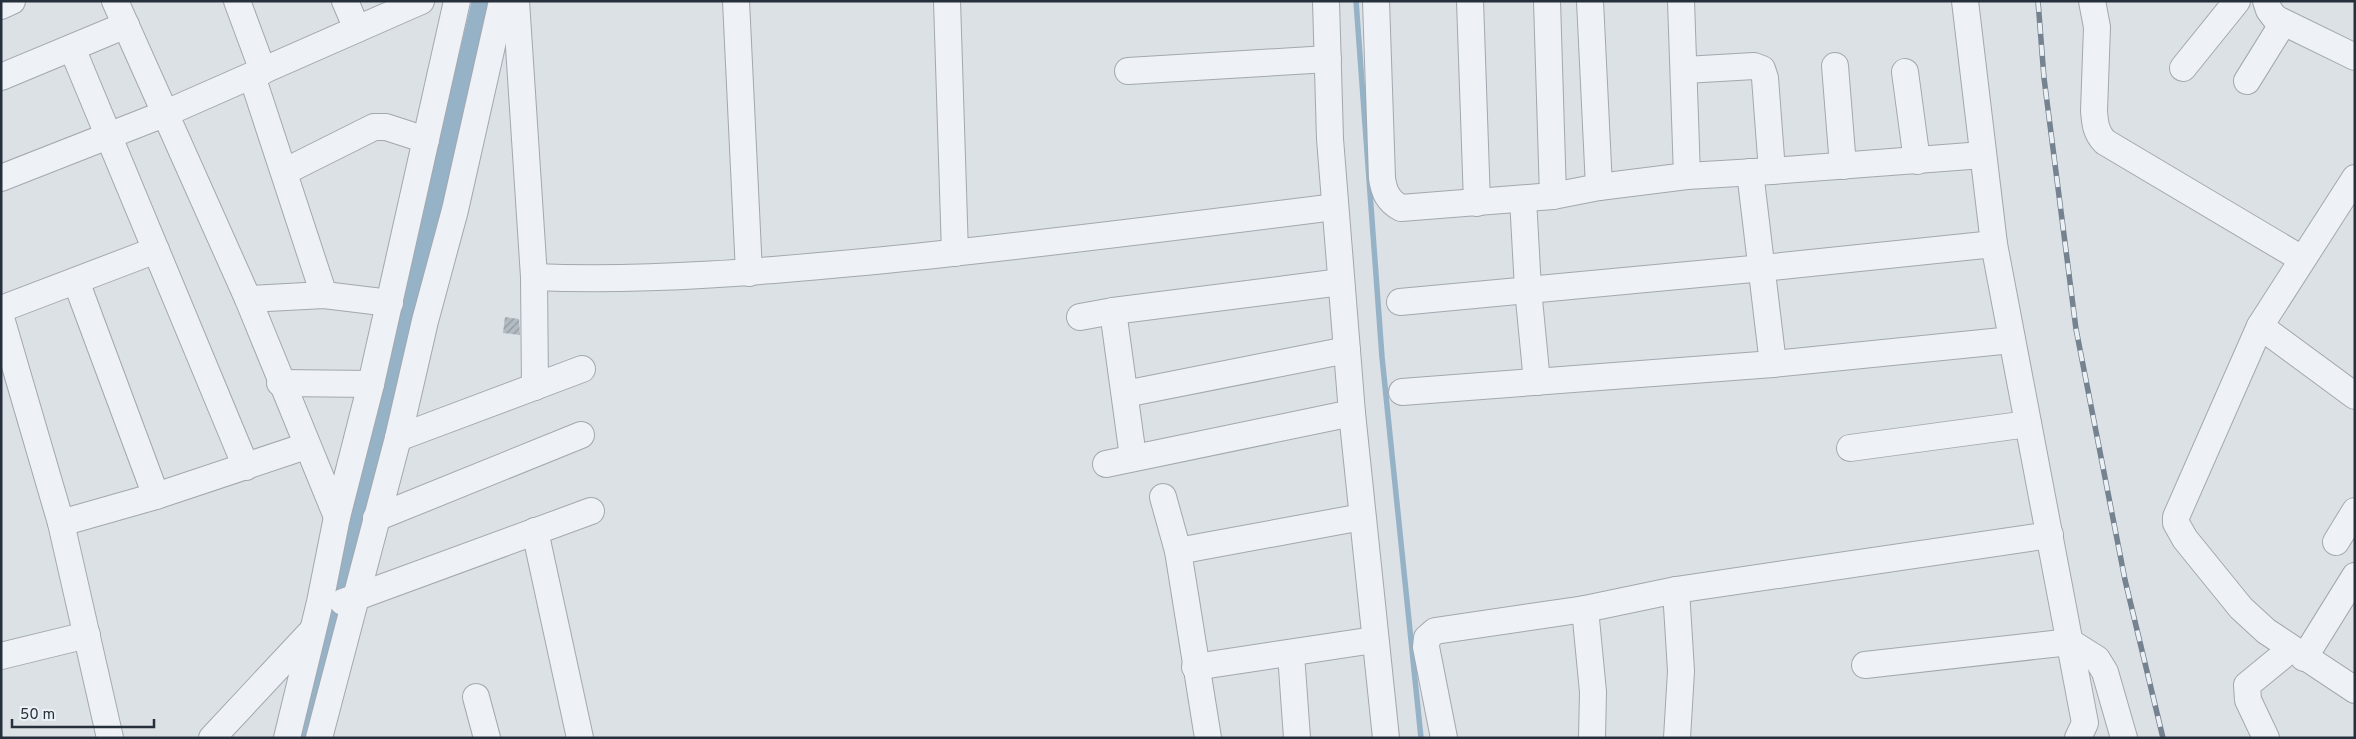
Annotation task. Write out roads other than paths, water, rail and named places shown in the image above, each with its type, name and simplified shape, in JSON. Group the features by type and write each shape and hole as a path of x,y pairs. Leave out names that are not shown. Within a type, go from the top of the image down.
{"street":[{"path":"1,6 12,1"},
{"path":"115,1 248,300 337,518"},
{"path":"237,1 284,172 324,295"},
{"path":"345,1 357,30"},
{"path":"1,178 108,134 164,114 421,1"},
{"path":"319,738 337,601 337,518 390,303 457,1"},
{"path":"212,738 337,601 376,518 455,210 502,1"},
{"path":"516,1 534,277 534,387"},
{"path":"736,1 749,273"},
{"path":"947,1 955,253"},
{"path":"1326,1 1330,139 1346,350 1374,640 1386,738"},
{"path":"1376,1 1384,190 1391,202 1401,208 1553,196 1599,187 1687,176 1917,161 1983,154"},
{"path":"1470,1 1477,203"},
{"path":"1547,1 1553,196"},
{"path":"1590,1 1599,187"},
{"path":"1682,1 1687,176"},
{"path":"1966,1 1994,244 2085,722 2078,738"},
{"path":"2092,1 2097,26 2094,111 2095,124 2100,137 2105,142 2302,259"},
{"path":"2183,68 2236,1"},
{"path":"2266,1 2269,10 2275,18 2355,57"},
{"path":"2247,82 2283,23"},
{"path":"1,77 126,25"},
{"path":"72,48 246,467"},
{"path":"1128,71 1328,59"},
{"path":"1685,70 1754,66 1762,69 1765,78 1761,172 1763,268 1773,364"},
{"path":"1835,66 1843,166"},
{"path":"1905,72 1917,161"},
{"path":"284,172 374,127 386,127 426,140"},
{"path":"2355,178 2260,326 2179,506 2176,523 2185,540 2241,608 2266,631 2355,690"},
{"path":"1523,199 1528,289 1537,382"},
{"path":"534,277 585,279 749,273 1057,243 1335,207"},
{"path":"1400,302 1994,244"},
{"path":"1,309 156,250"},
{"path":"76,280 156,496"},
{"path":"1080,317 1113,311 1342,282"},
{"path":"248,300 324,295 390,303"},
{"path":"1113,311 1134,457"},
{"path":"1,318 10,383 61,523 110,738"},
{"path":"2260,326 2355,396"},
{"path":"1402,392 1773,364 2012,340"},
{"path":"1125,394 1346,350"},
{"path":"398,438 582,369"},
{"path":"280,382 371,384"},
{"path":"1106,464 1352,414"},
{"path":"1850,448 2028,424"},
{"path":"376,518 581,436"},
{"path":"61,523 156,496 306,446"},
{"path":"1163,497 1178,550 1208,738"},
{"path":"337,601 591,511"},
{"path":"2336,542 2355,511"},
{"path":"1178,550 1362,517"},
{"path":"535,531 580,738"},
{"path":"1444,738 1426,647 1427,638 1431,633 1442,629 1585,609 1676,590 2050,535"},
{"path":"2266,738 2248,700 2247,685 2298,653 2355,576"},
{"path":"1676,590 1681,671 1677,738"},
{"path":"1585,609 1593,692 1592,738"},
{"path":"287,738 312,630"},
{"path":"1,656 87,636"},
{"path":"1196,667 1374,640"},
{"path":"1865,665 2070,642 2097,659 2105,672 2124,738"},
{"path":"1291,654 1297,738"},
{"path":"476,697 487,738"},
{"path":"2083,712 2089,738"}],"waterway":[{"path":"305,738 482,1"},
{"path":"1356,1 1382,357 1421,738"}],"railway":[{"path":"2038,1 2044,78 2076,329 2125,580 2163,738"}]}
